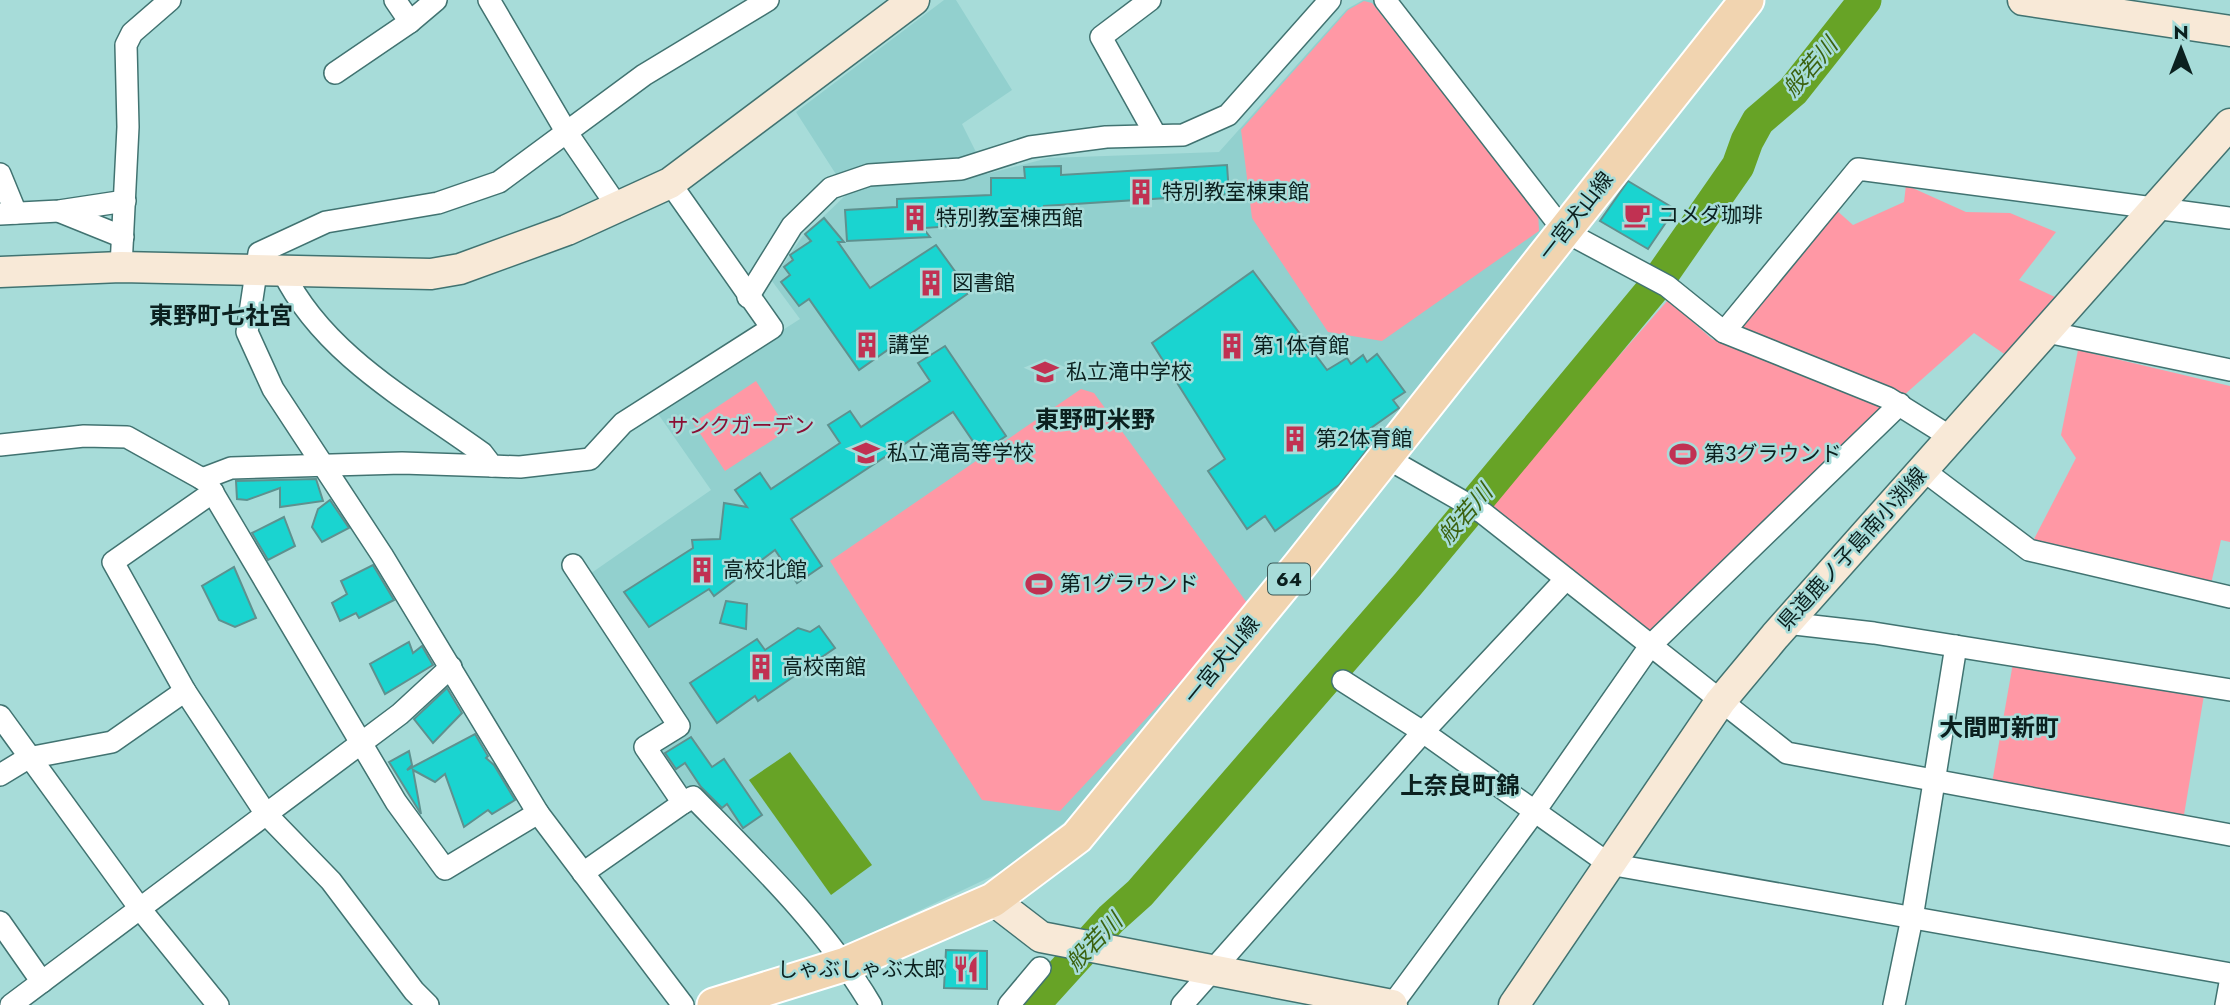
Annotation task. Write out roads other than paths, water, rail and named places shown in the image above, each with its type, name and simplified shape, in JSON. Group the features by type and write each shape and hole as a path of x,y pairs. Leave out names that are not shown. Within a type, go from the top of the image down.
{"main road":[{"name":"一宮犬山線","path":"714,1005 846,964 993,900 1077,837 1385,457 1747,0"}],"street":[{"path":"122,252 128,127 126,45 132,33 170,0"},
{"path":"395,0 411,22"},
{"path":"335,73 411,22 436,0"},
{"path":"489,0 567,133 619,209"},
{"path":"492,466 482,453 340,350 269,271 259,253 326,222 438,203 499,182 644,75 768,0"},
{"path":"0,272 122,252 269,271 431,274 460,269 619,209 670,183 914,0"},
{"path":"1150,0 1101,37 1155,134"},
{"path":"748,297 792,226 831,188 869,175 961,169 1030,146 1155,134 1183,135 1228,115 1330,0"},
{"path":"1385,0 1564,231 1667,286 1724,332 1900,404 1952,438"},
{"path":"2023,0 2230,31"},
{"name":"県道鹿ノ子島南小渕線","path":"1514,1005 1720,702 1786,623 2230,124"},
{"path":"1724,332 1858,169 2230,218"},
{"path":"0,174 8,213 59,211 125,201"},
{"path":"428,1005 414,991 331,881 266,814 185,691 113,562 230,468 402,463 520,467 590,459 623,423 772,328 670,183"},
{"path":"59,211 122,252"},
{"path":"269,271 247,331 273,389 325,466 451,667 538,813 683,1005"},
{"path":"2047,331 2230,370"},
{"path":"993,900 1041,937 1392,1005 1535,811 1650,646 1900,404"},
{"path":"0,445 84,436 127,437 208,485 363,742 396,802 445,869 538,813"},
{"path":"1385,457 1476,507 1787,753 2230,835"},
{"path":"1923,470 2029,551 2230,597"},
{"path":"573,565 679,726 645,747 682,803"},
{"path":"1182,1005 1423,732 1566,579"},
{"path":"1786,623 1874,633 2230,690"},
{"path":"1894,1005 1912,918 1956,646"},
{"path":"11,1005 400,714 451,667"},
{"path":"1343,681 1423,732 1609,864 2230,974"},
{"path":"0,775 28,758 112,742 185,691"},
{"path":"0,716 141,910 218,1005"},
{"path":"583,873 693,797 777,883 846,964 871,1005"},
{"path":"0,922 42,982"},
{"path":"1009,1005 1040,968"},
{"path":"2226,1005 2230,983"}],"waterway":[{"name":"般若川","path":"1033,1005 1111,919 1140,893 1408,584 1651,291 1738,166 1758,121 1793,91 1865,0"}],"place":[{"name":"特別教室棟東館","path":"1141,192"},
{"name":"コメダ珈琲","path":"1637,215"},
{"name":"特別教室棟西館","path":"915,218"},
{"name":"図書館","path":"931,283"},
{"name":"講堂","path":"867,345"},
{"name":"第１体育館","path":"1232,346"},
{"name":"私立滝中学校","path":"1045,372"},
{"name":"第２体育館","path":"1295,439"},
{"name":"私立滝高等学校","path":"866,453"},
{"name":"第3グラウンド","path":"1683,454"},
{"name":"高校北館","path":"702,570"},
{"name":"第１グラウンド","path":"1039,584"},
{"name":"高校南館","path":"761,667"},
{"name":"しゃぶしゃぶ太郎","path":"966,969"}],"district":[{"name":"東野町七社宮","path":"221,315"},
{"name":"東野町米野","path":"1095,419"},
{"name":"大間町新町","path":"1999,727"},
{"name":"上奈良町錦","path":"1460,785"}],"park label":[{"name":"サンクガーデン","path":"741,426"}]}
